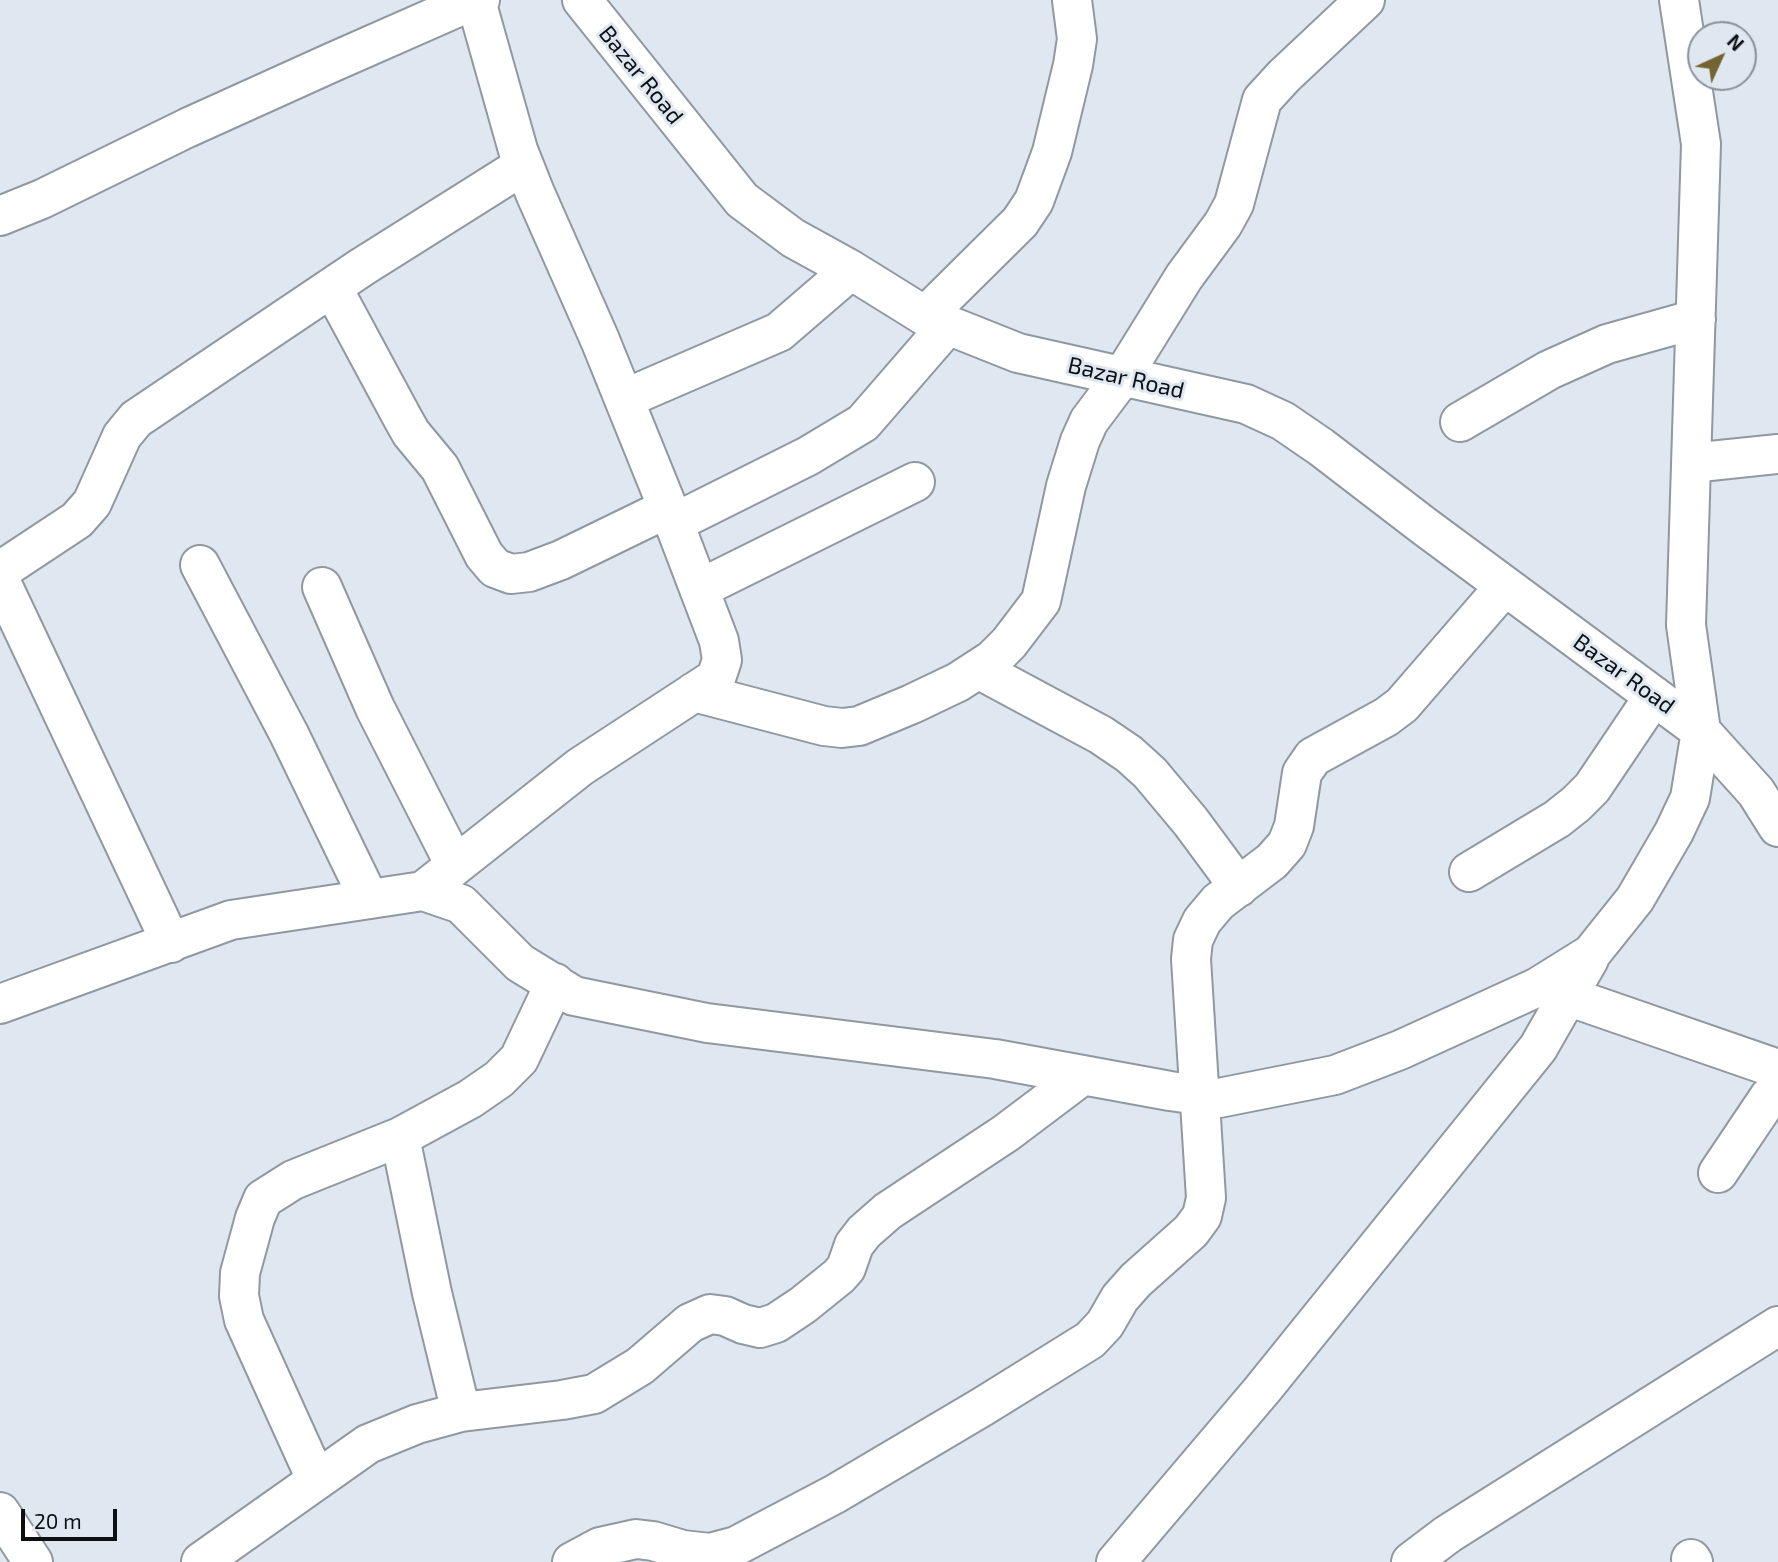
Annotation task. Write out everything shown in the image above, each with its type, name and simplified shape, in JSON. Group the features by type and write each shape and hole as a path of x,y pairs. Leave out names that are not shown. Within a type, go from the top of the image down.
{"street":[{"name":"Bazar Road","path":"582,0 742,200 793,239 936,320 1018,353 1246,404 1283,421 1701,731 1767,790 1778,828"},
{"path":"332,287 411,433 440,468 484,555 495,568 510,575 529,572 561,560 808,456 863,423 936,320 1020,222 1034,201 1052,152 1073,65 1077,39 1072,0"},
{"path":"694,692 824,726 859,726 958,682 992,660 1009,643 1041,601 1066,486 1089,421 1122,377 1155,321 1234,204 1262,100 1366,0"},
{"name":"Bazar Road","path":"1679,0 1702,144 1686,625 1701,731"},
{"path":"0,216 42,199 199,122 468,2 524,165 671,515 719,641 722,660 716,678 580,767 423,891"},
{"path":"0,571 77,520 92,503 122,436 136,419 332,287 524,165"},
{"path":"624,399 779,332 851,270"},
{"path":"1460,422 1549,370 1607,344 1696,318"},
{"path":"1691,463 1778,454"},
{"path":"699,589 915,482"},
{"path":"200,565 289,734 369,898"},
{"path":"0,580 171,943"},
{"path":"572,1562 600,1547 636,1539 682,1550 710,1553 736,1546 880,1468 1090,1340 1105,1324 1120,1298 1136,1280 1191,1231 1202,1216 1206,1198 1191,959 1193,940 1202,921 1218,902 1272,861 1287,844 1294,826 1302,773 1313,757 1402,705 1505,586"},
{"path":"322,587 375,708 455,865"},
{"path":"978,669 1101,735 1129,754 1150,773 1182,812 1238,887"},
{"path":"1469,872 1557,819 1576,804 1592,788 1654,696"},
{"path":"1116,1562 1262,1390 1538,1048 1591,954 1635,899 1674,832 1690,798 1701,731"},
{"path":"0,1004 231,920 423,891 461,904 520,963 574,996 707,1023 995,1059 1219,1098 1335,1075 1400,1050 1538,987 1591,954"},
{"path":"316,1479 244,1320 239,1296 240,1273 254,1218 263,1199 293,1180 400,1137 470,1099 499,1079 519,1059 555,983"},
{"path":"1567,996 1778,1069"},
{"path":"201,1562 368,1444 417,1424 461,1412 594,1394 640,1366 690,1323 710,1314 725,1316 760,1328 776,1323 839,1276 846,1268 855,1245 864,1232 888,1211 1006,1133 1083,1075"},
{"path":"1718,1173 1769,1097 1778,1088"},
{"path":"400,1137 432,1293 461,1412"},
{"path":"1411,1562 1460,1526 1778,1326"},
{"path":"0,1512 33,1562"}]}
